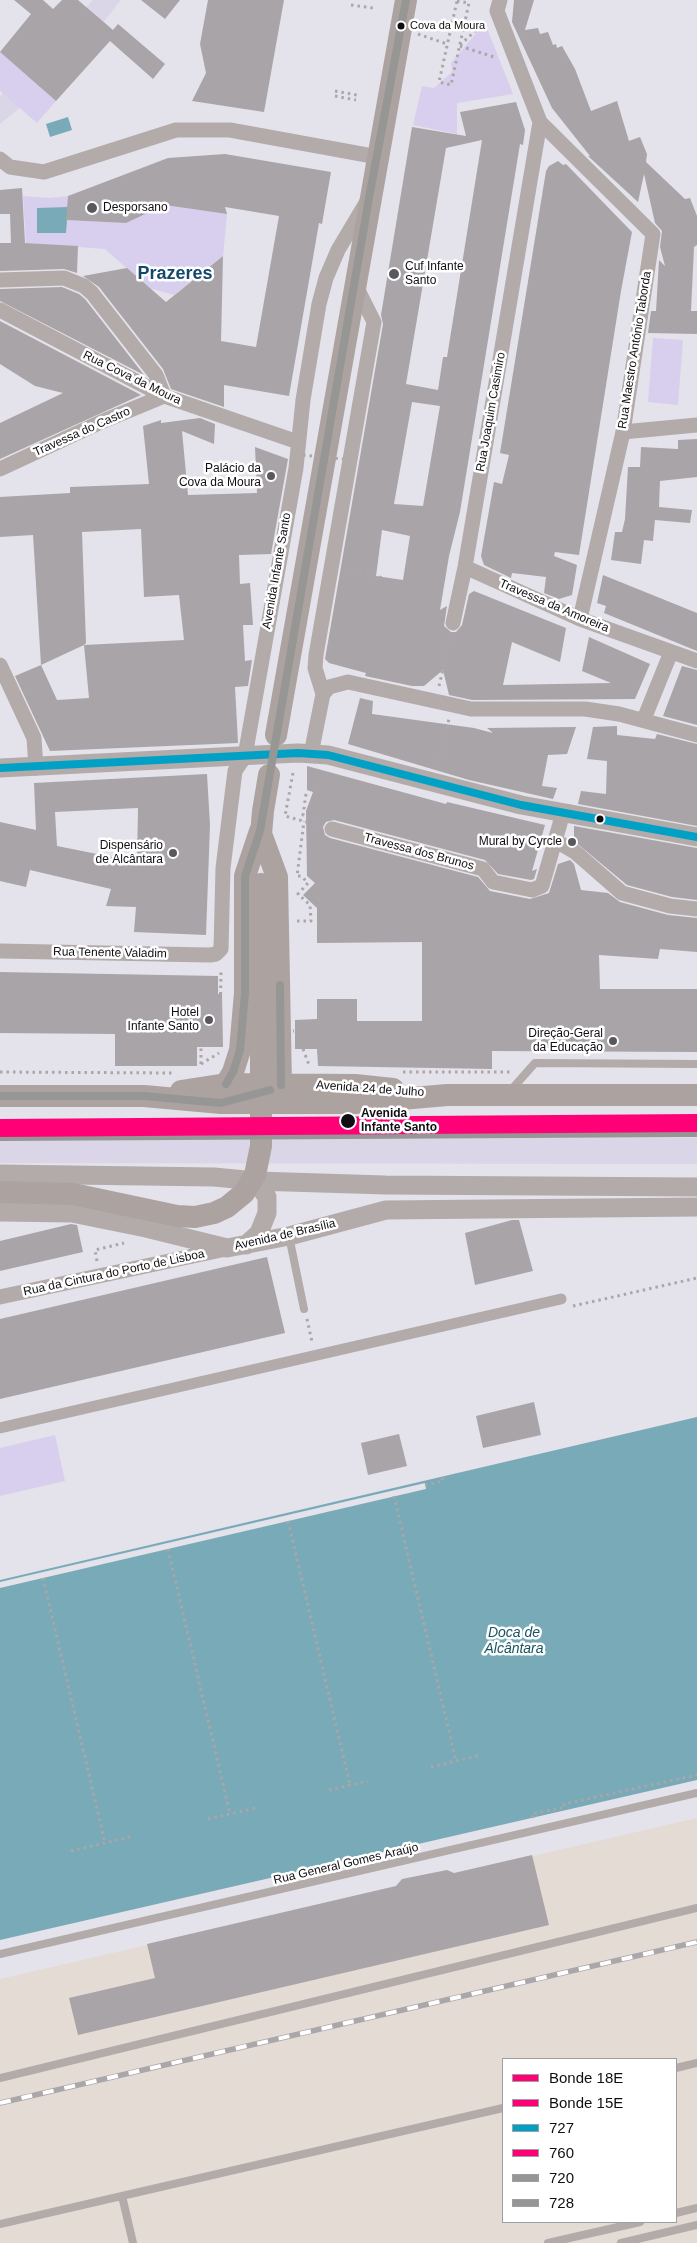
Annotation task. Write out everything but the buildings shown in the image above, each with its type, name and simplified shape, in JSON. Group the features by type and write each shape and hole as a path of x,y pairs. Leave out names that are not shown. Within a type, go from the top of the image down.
{"main road":[{"name":"Avenida Infante Santo","path":"276,735 406,0"},
{"path":"223,1094 240,1050 244,993 245,876 260,831 269,775"},
{"path":"0,1192 73,1194 177,1216 214,1213 227,1207 244,1193 255,1175 261,1146 260,831"},
{"path":"260,831 277,877 280,1084"},
{"name":"Avenida 24 de Julho","path":"223,1094 280,1084 355,1085 447,1094 697,1096"},
{"name":"Avenida 24 de Julho","path":"0,1096 223,1094 355,1103 447,1094"}],"street":[{"path":"498,5 517,64 540,122"},
{"name":"Rua Maestro António Taborda","path":"540,122 653,234 623,432 580,620"},
{"name":"Rua Joaquim Casimiro","path":"453,623 465,567 540,122"},
{"path":"0,159 10,167 44,172 176,130 230,130 378,157"},
{"name":"Avenida Infante Santo","path":"219,952 222,943 223,868 235,771 245,756 301,449 302,400 326,278 338,250 370,198"},
{"path":"0,280 64,278 84,286 92,293 156,374 164,396"},
{"path":"323,694 315,668 374,322 356,286"},
{"name":"Rua Cova da Moura","path":"0,310 164,396 301,449"},
{"name":"Travessa do Castro","path":"0,469 101,422 164,396"},
{"path":"623,432 697,425"},
{"name":"Travessa da Amoreira","path":"465,567 580,620 697,661"},
{"path":"644,719 672,652"},
{"path":"0,665 34,738 36,768"},
{"path":"304,753 323,694 329,687 348,682 452,706 503,710 585,709 644,719 697,734"},
{"path":"0,768 36,768 304,753 351,759 497,800 697,837"},
{"name":"Travessa dos Brunos","path":"332,829 483,869 494,882 532,890 542,886 563,813"},
{"path":"556,841 575,852 622,893 670,906 697,909"},
{"name":"Rua Tenente Valadim","path":"0,951 210,955 219,952"},
{"path":"0,1174 214,1177 256,1182 513,1187 697,1187"},
{"path":"246,1245 259,1233 267,1213 266,1197 263,1189 256,1182"},
{"path":"513,1187 513,1208"},
{"name":"Avenida de Brasília","path":"0,1212 72,1213 146,1228 227,1248 289,1236 386,1210 697,1207"},
{"name":"Rua da Cintura do Porto de Lisboa","path":"0,1297 227,1248"},
{"path":"0,1428 315,1356 563,1304"}],"lane":[{"path":"506,1095 535,1063 697,1064"},
{"path":"0,1127 697,1123"},
{"path":"289,1236 304,1309"},
{"name":"Rua General Gomes Araújo","path":"0,1954 697,1793"},
{"path":"0,2078 697,1908"},
{"path":"677,2068 697,2063"},
{"path":"0,2224 502,2108"},
{"path":"122,2196 133,2243"},
{"path":"677,2213 697,2208"},
{"path":"548,2243 636,2223"},
{"path":"620,2243 697,2225"}],"path":[{"path":"457,1 469,3 451,85 439,82 447,44 457,1"},
{"path":"351,4 373,8"},
{"path":"460,46 498,5"},
{"path":"401,29 447,44"},
{"path":"460,46 517,64"},
{"path":"335,91 357,94"},
{"path":"335,96 356,100"},
{"path":"301,449 344,459"},
{"path":"331,569 384,578"},
{"path":"436,701 453,623"},
{"path":"432,782 452,706"},
{"path":"293,772 285,816 304,822 297,876 301,876 308,883 298,894 310,905 311,921 295,921"},
{"path":"306,794 303,815 334,823 332,829"},
{"path":"201,1072 200,1042 220,1042 221,972"},
{"path":"274,1032 294,1031"},
{"path":"201,1064 226,1049"},
{"path":"563,1304 697,1278"},
{"path":"304,1309 315,1356"},
{"path":"425,1485 443,1481 441,1475"},
{"path":"394,1496 456,1761"},
{"path":"288,1521 350,1785"},
{"path":"168,1549 230,1814"},
{"path":"43,1578 105,1843"},
{"path":"430,1767 478,1756"},
{"path":"534,1821 532,1814 565,1807 564,1804 697,1775"},
{"path":"328,1790 368,1781"},
{"path":"208,1819 256,1808"},
{"path":"71,1851 134,1836"}],"shaded area":[{"path":"93,0 121,0 90,39 23,105 0,124 0,96 29,70"},
{"path":"485,23 513,94 457,103 457,134 413,125 422,86 434,88 452,72 451,63"},
{"path":"0,52 56,101 37,123 0,91"},
{"path":"23,196 50,198 68,196 66,220 126,223 167,205 227,214 223,256 174,295 149,288 105,249 26,243"},
{"path":"653,338 683,340 678,405 648,402"},
{"path":"0,1137 697,1138 697,1164 0,1163"},
{"path":"55,1435 65,1481 0,1496 0,1448"},
{"path":"697,1818 697,2243 0,2243 0,1979"}],"water":[{"path":"68,117 72,130 50,137 46,124"},
{"path":"68,207 66,233 37,233 37,208"},
{"name":"Doca de Alcântara","path":"697,1417 697,1780 0,1940 0,1580"}],"pier":[{"path":"425,1483 426,1489 0,1588 0,1582"}],"railway":[{"path":"0,2103 697,1942"}],"tram line":[{"name":"18E","path":"0,1123 697,1118"},
{"name":"15E","path":"0,1133 697,1128"}],"transit line":[{"name":"720","path":"226,1084 233,1072 240,1050 245,993 245,876 260,831 369,198 406,0"},
{"name":"727","path":"0,768 298,753 328,755 521,805 697,837"},
{"name":"720","path":"280,985 281,1085"},
{"name":"720","path":"0,1096 144,1096 221,1103 270,1090"},
{"name":"760","path":"0,1127 697,1123"},
{"name":"728","path":"0,1137 697,1133"}],"place":[{"name":"Cova da Moura","path":"401,26"},
{"name":"Desporsano","path":"92,208"},
{"name":"Cuf Infante Santo","path":"394,274"},
{"name":"Palácio da Cova da Moura","path":"271,476"},
{"name":"Mural by Cyrcle","path":"572,842"},
{"name":"Dispensário de Alcântara","path":"173,853"},
{"name":"Hotel Infante Santo","path":"209,1020"},
{"name":"Direção-Geral da Educação","path":"613,1041"},
{"name":"Avenida Infante Santo","path":"348,1121"}],"district":[{"name":"Prazeres","path":"175,274"}]}
